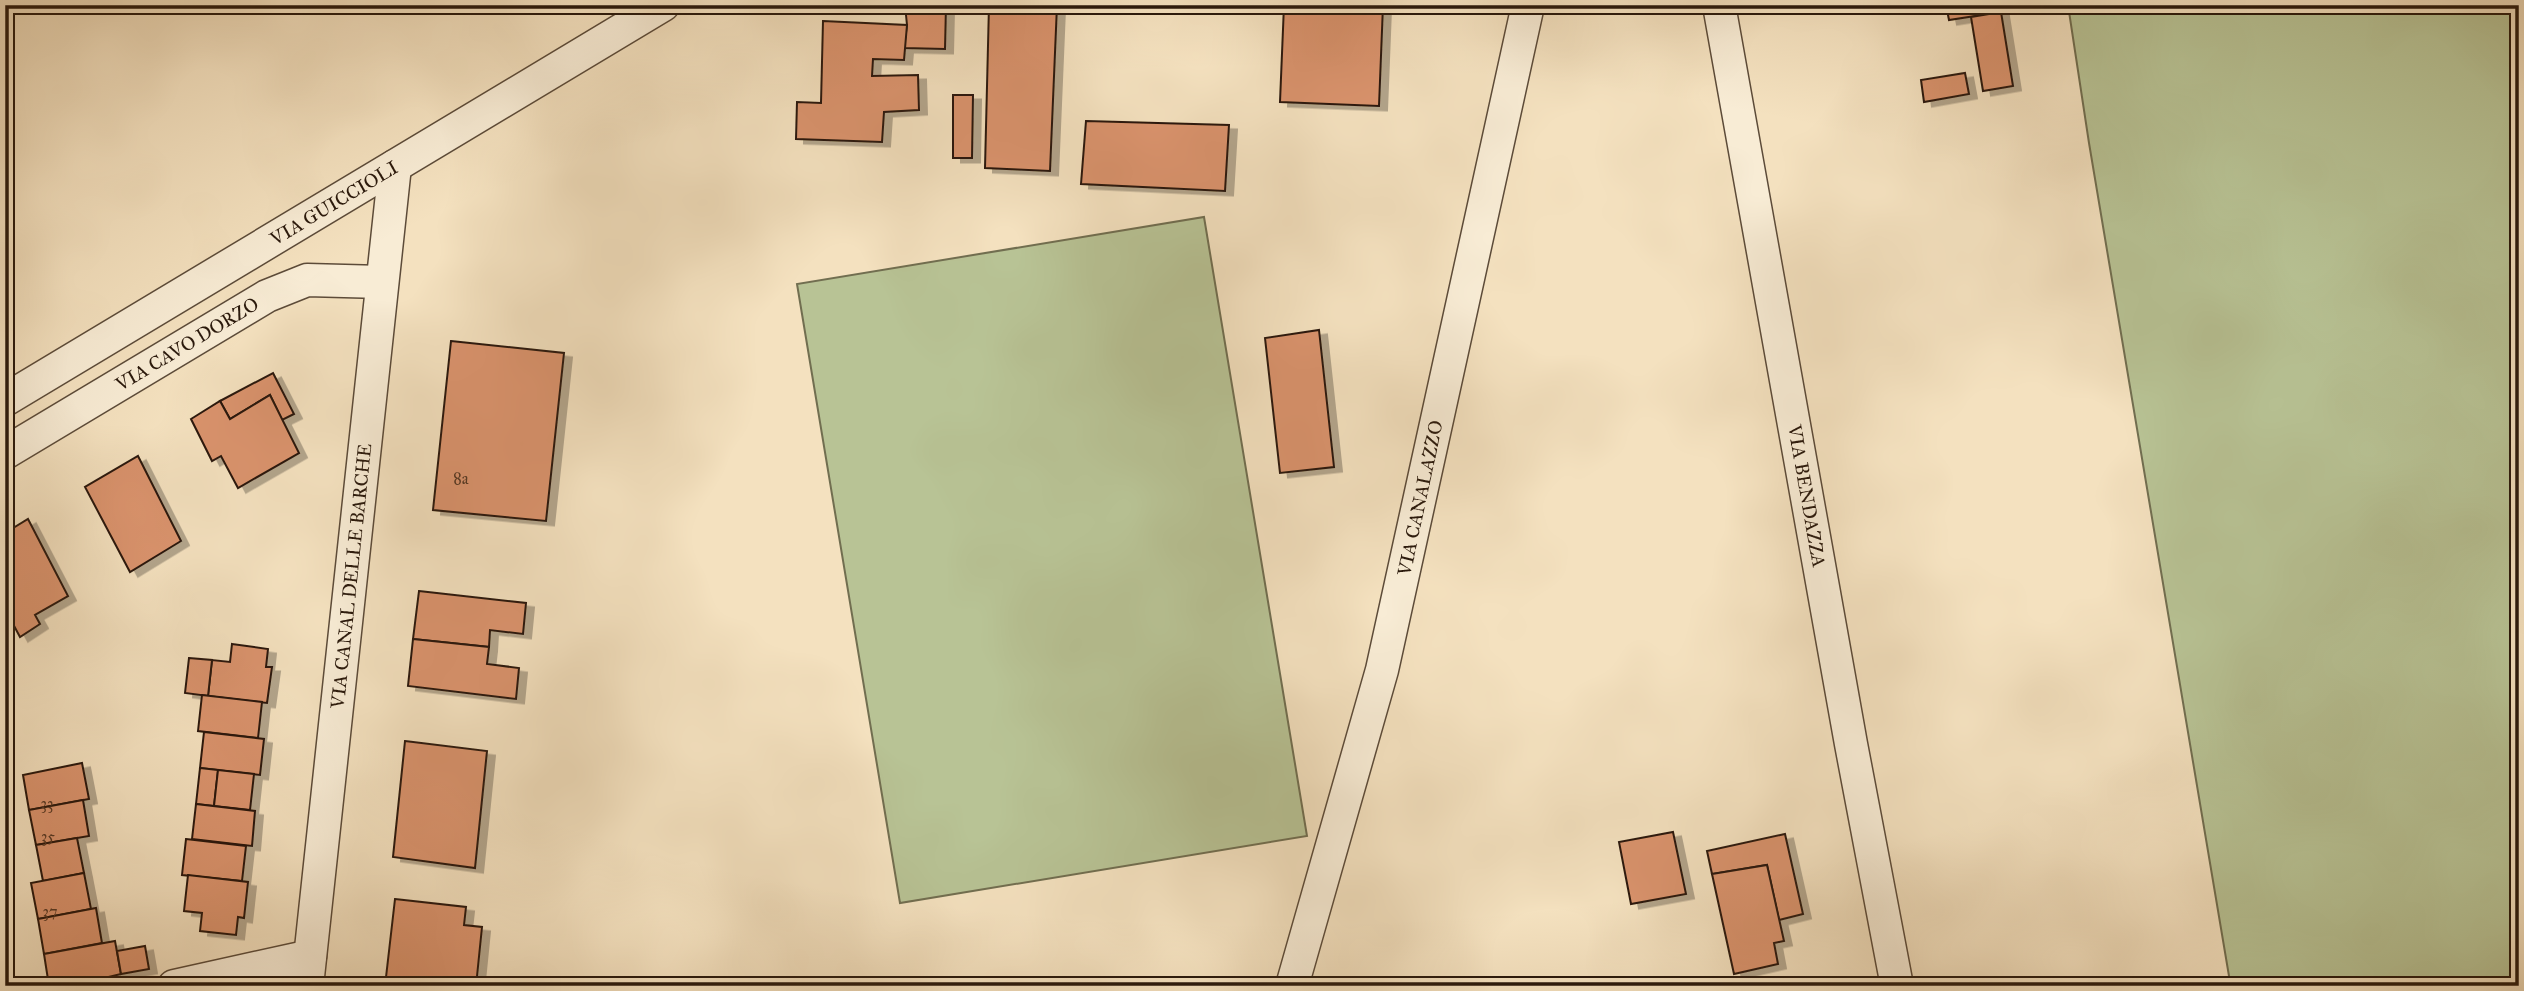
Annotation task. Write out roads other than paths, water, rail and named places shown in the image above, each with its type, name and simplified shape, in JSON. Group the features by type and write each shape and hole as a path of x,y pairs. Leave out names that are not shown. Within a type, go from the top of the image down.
{"street":[{"name":"VIA GUICCIOLI","path":"5,400 663,5"},
{"name":"VIA CANALAZZO","path":"1292,986 1382,670 1528,5"},
{"name":"VIA BENDAZZA","path":"1719,5 1896,986"},
{"name":"VIA CANAL DELLE BARCHE","path":"309,971 395,166"},
{"name":"VIA CAVO DORZO","path":"5,453 267,296 307,279 382,282"},
{"path":"174,986 309,971"}]}
